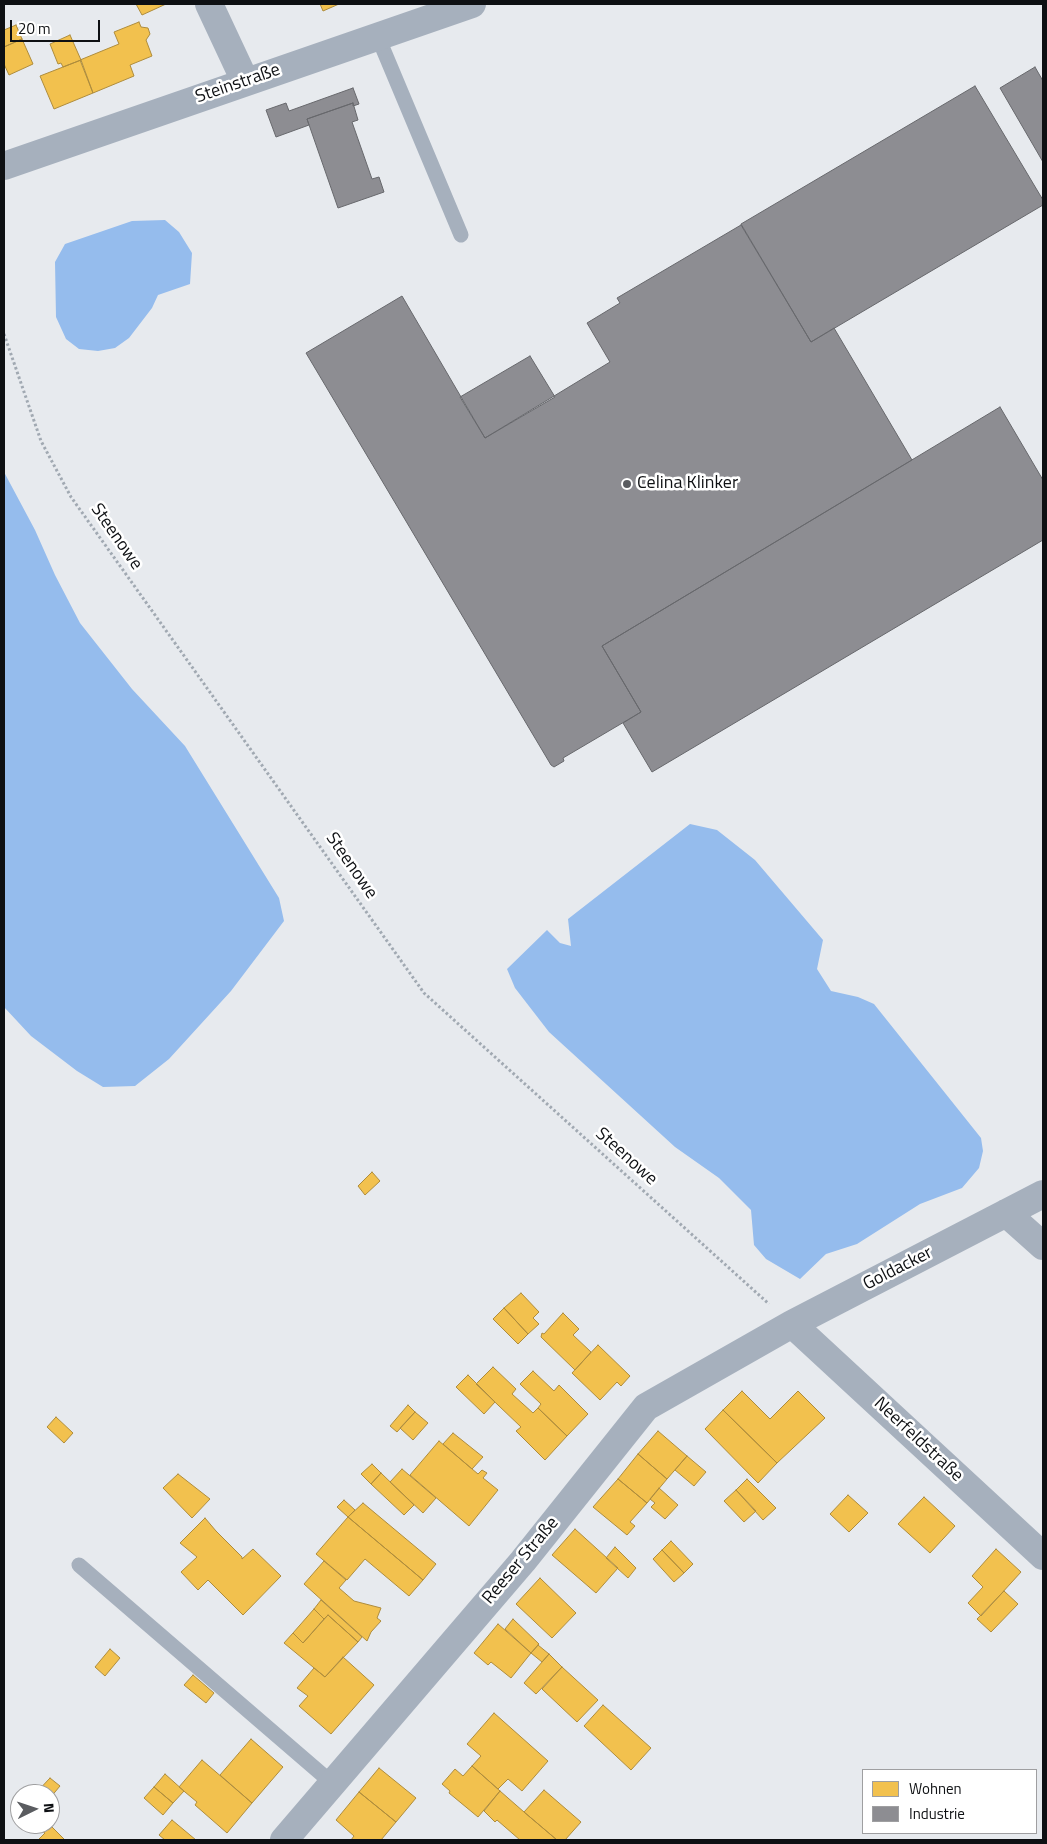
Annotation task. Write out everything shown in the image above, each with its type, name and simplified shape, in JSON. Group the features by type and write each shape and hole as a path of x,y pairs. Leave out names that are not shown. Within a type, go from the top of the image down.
{"street":[{"path":"209,4 245,82"},
{"name":"Steinstraße","path":"4,166 472,4"},
{"name":"Goldacker","path":"792,1324 1043,1194"},
{"path":"1006,1213 1043,1246"},
{"name":"Neerfeldstraße","path":"792,1324 1043,1556"},
{"name":"Reeser Straße","path":"284,1840 522,1561 646,1407 792,1324"}],"lane":[{"path":"378,37 461,235"},
{"path":"79,1565 332,1783"}],"path":[{"name":"Steenowe","path":"4,334 41,441 71,497 424,993 792,1324"}],"water":[{"path":"165,220 179,232 192,253 190,284 158,295 152,308 129,338 115,348 98,351 79,349 66,339 56,317 55,262 65,244 132,221"},
{"path":"4,472 35,530 55,575 80,623 132,689 185,746 279,898 284,921 231,991 169,1059 135,1086 103,1087 77,1071 31,1036 4,1007"},
{"path":"690,824 717,830 755,860 823,940 817,969 831,991 858,997 874,1004 981,1138 983,1151 979,1168 962,1188 920,1204 857,1244 826,1254 800,1279 766,1259 754,1245 751,1210 719,1178 675,1147 549,1032 515,988 507,969 547,930 560,943 571,946 568,919"}],"building: Wohnen":[{"path":"136,4 166,4 142,15"},
{"path":"320,4 339,4 323,11"},
{"path":"139,22 141,27 148,28 150,34 146,40 152,56 130,65 134,76 93,93 80,60 119,44 114,32"},
{"path":"16,25 22,39 4,47 4,30"},
{"path":"70,35 81,60 63,67 61,63 58,64 50,44"},
{"path":"22,39 33,64 9,75 4,64 4,47"},
{"path":"81,60 93,93 54,109 40,76"},
{"path":"372,1172 380,1181 365,1195 358,1186"},
{"path":"521,1293 539,1312 533,1318 539,1324 528,1334 504,1308"},
{"path":"504,1308 528,1334 518,1344 493,1319"},
{"path":"563,1313 579,1329 573,1335 591,1352 575,1370 541,1337 542,1333 544,1334"},
{"path":"598,1345 630,1376 621,1386 617,1382 600,1400 572,1373"},
{"path":"493,1367 516,1389 512,1394 533,1413 538,1408 567,1436 545,1460 516,1431 521,1427 476,1384"},
{"path":"533,1371 554,1391 559,1385 588,1414 567,1436 538,1408 541,1404 520,1384"},
{"path":"468,1375 495,1402 484,1414 456,1387"},
{"path":"742,1391 770,1419 798,1391 825,1418 777,1463 723,1410"},
{"path":"408,1405 415,1412 397,1432 390,1426"},
{"path":"723,1410 777,1463 758,1483 705,1429"},
{"path":"415,1412 428,1423 413,1440 400,1428"},
{"path":"56,1417 73,1433 64,1443 47,1427"},
{"path":"658,1431 687,1456 667,1479 638,1454"},
{"path":"453,1433 483,1457 472,1469 443,1444"},
{"path":"439,1441 478,1474 482,1470 487,1473 483,1478 498,1490 469,1526 410,1475"},
{"path":"638,1454 667,1479 647,1503 618,1479"},
{"path":"687,1456 706,1472 694,1486 675,1470"},
{"path":"372,1464 381,1473 371,1484 361,1474"},
{"path":"402,1469 436,1498 423,1513 390,1482"},
{"path":"381,1473 414,1505 404,1515 371,1484"},
{"path":"178,1474 210,1499 192,1518 163,1488"},
{"path":"618,1479 647,1503 630,1522 635,1526 627,1535 593,1507"},
{"path":"747,1479 776,1508 763,1520 736,1490"},
{"path":"659,1488 678,1505 665,1519 651,1507 655,1503 650,1499"},
{"path":"736,1490 756,1511 744,1522 724,1501"},
{"path":"848,1495 868,1513 849,1532 830,1514"},
{"path":"924,1497 955,1526 930,1553 898,1524"},
{"path":"344,1500 355,1510 348,1517 337,1507"},
{"path":"363,1503 436,1564 423,1580 348,1517"},
{"path":"348,1517 423,1580 409,1596 365,1559 347,1580 316,1554"},
{"path":"205,1518 242,1559 253,1549 281,1576 243,1615 208,1580 198,1590 181,1572 197,1557 180,1543"},
{"path":"575,1529 618,1568 596,1593 552,1555"},
{"path":"671,1541 693,1564 684,1573 662,1550"},
{"path":"615,1547 636,1568 628,1578 606,1558"},
{"path":"996,1549 1021,1572 981,1616 968,1603 983,1587 972,1576"},
{"path":"662,1550 684,1573 674,1582 653,1559"},
{"path":"324,1561 346,1580 339,1588 354,1601 381,1608 377,1618 381,1621 371,1632 367,1641 304,1584"},
{"path":"540,1578 576,1613 552,1638 516,1604"},
{"path":"1004,1591 1018,1604 991,1632 977,1619"},
{"path":"321,1600 362,1637 358,1642 328,1615 324,1619 314,1609"},
{"path":"314,1609 324,1619 303,1643 293,1633"},
{"path":"328,1615 358,1642 325,1677 284,1643 293,1633 303,1643"},
{"path":"513,1619 539,1644 531,1653 505,1629"},
{"path":"498,1624 531,1653 511,1678 491,1662 488,1665 474,1653"},
{"path":"538,1645 549,1654 542,1662 531,1653"},
{"path":"110,1649 120,1658 105,1676 95,1667"},
{"path":"549,1654 562,1667 536,1694 524,1683"},
{"path":"343,1657 374,1685 331,1734 299,1706 308,1696 297,1688 314,1668 325,1677"},
{"path":"562,1667 598,1700 577,1722 542,1689"},
{"path":"193,1675 214,1693 206,1703 184,1685"},
{"path":"603,1705 651,1748 631,1770 584,1726"},
{"path":"494,1713 548,1761 522,1791 508,1779 498,1789 472,1766 481,1756 467,1744"},
{"path":"251,1739 283,1767 252,1803 220,1775"},
{"path":"202,1760 252,1803 227,1833 195,1805 197,1802 179,1787"},
{"path":"472,1766 500,1791 478,1817 449,1793 450,1791 442,1784 455,1769 463,1776"},
{"path":"379,1768 416,1798 396,1822 359,1792"},
{"path":"165,1774 184,1791 173,1803 154,1787"},
{"path":"50,1778 58,1784 44,1784"},
{"path":"154,1787 173,1803 163,1815 144,1798"},
{"path":"544,1790 581,1822 565,1840 557,1840 524,1812"},
{"path":"500,1791 557,1840 520,1840 497,1820 495,1822 484,1811"},
{"path":"359,1792 396,1822 381,1840 351,1840 354,1836 336,1820"},
{"path":"172,1820 196,1840 165,1840 159,1835"},
{"path":"44,1834 59,1834 65,1840 38,1840"}],"building: Industrie":[{"path":"1035,67 1043,81 1043,162 1000,88"},
{"path":"975,86 1043,200 1043,205 811,342 741,224"},
{"path":"353,88 359,104 353,106 353,103 307,119 309,125 276,137 266,110 286,103 289,111"},
{"path":"353,103 358,120 352,122 372,179 379,177 384,192 338,208 307,119"},
{"name":"Celina Klinker","path":"741,225 811,342 834,328 912,460 602,646 641,712 563,758 564,761 554,767 551,765 306,353 402,296 485,438 610,362 587,323 620,303 617,298"},
{"path":"530,356 555,397 485,438 460,397"},
{"path":"1000,407 1043,480 1043,540 652,772 623,723 641,712 602,646"}],"place":[{"name":"Celina Klinker","path":"627,484"}]}
